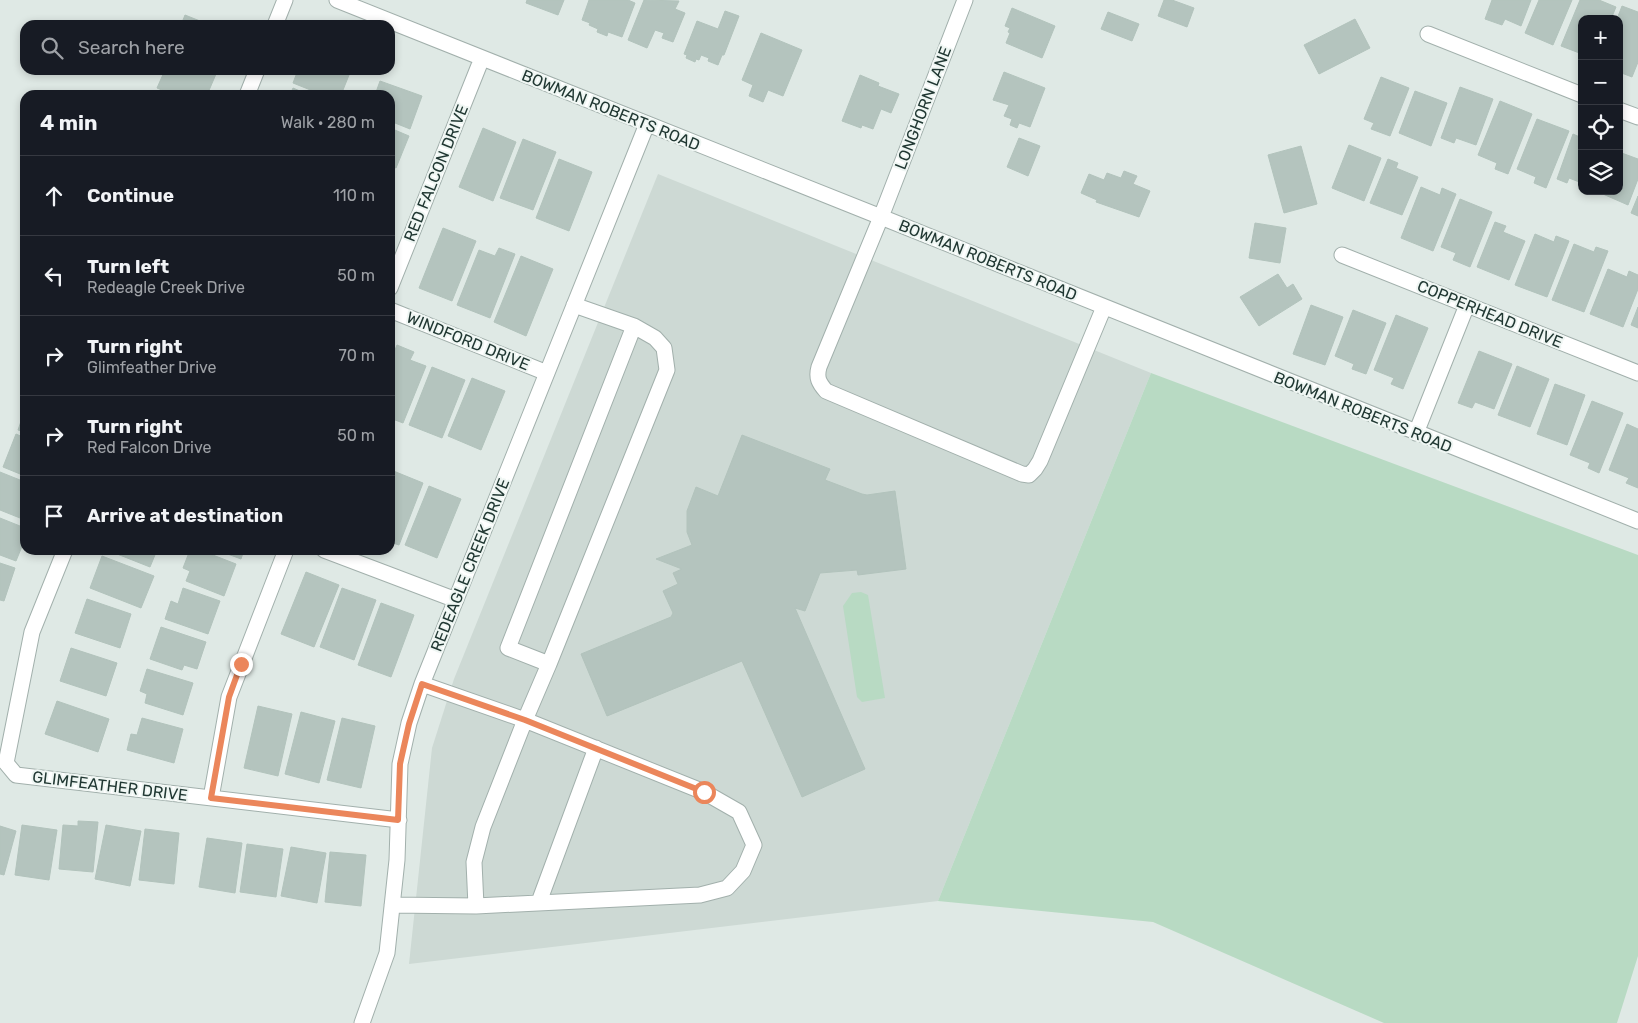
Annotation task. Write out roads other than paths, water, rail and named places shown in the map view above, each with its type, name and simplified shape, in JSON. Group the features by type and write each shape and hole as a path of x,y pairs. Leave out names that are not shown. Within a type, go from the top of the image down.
{"street":[{"path":"277,20 285,0"},
{"name":"BOWMAN ROBERTS ROAD","path":"337,0 387,20"},
{"name":"LONGHORN LANE","path":"965,0 881,217 819,367 817,375 820,384 826,391 1022,474 1029,475 1040,461 1104,307"},
{"name":"BOWMAN ROBERTS ROAD","path":"395,23 1638,521"},
{"path":"1428,34 1578,93"},
{"name":"RED FALCON DRIVE","path":"395,276 482,58"},
{"path":"249,90 255,75"},
{"path":"1623,111 1638,117"},
{"name":"REDEAGLE CREEK DRIVE","path":"362,1023 387,953 398,860 400,764 409,724 422,684 647,124"},
{"name":"COPPERHEAD DRIVE","path":"1342,255 1638,373"},
{"path":"1416,433 1467,304"},
{"path":"476,906 474,862 483,827 667,370 664,348 655,338 634,326 574,305"},
{"name":"WINDFORD DRIVE","path":"395,312 547,373"},
{"path":"549,664 508,648 634,326"},
{"name":"GLIMFEATHER DRIVE","path":"63,555 32,632 6,763 16,774 398,820"},
{"path":"211,798 229,697 284,555"},
{"path":"337,555 456,600"},
{"path":"392,905 476,906 700,895 727,888 743,871 754,845 739,812 704,792 525,720 422,684"},
{"path":"539,902 596,748"}]}
